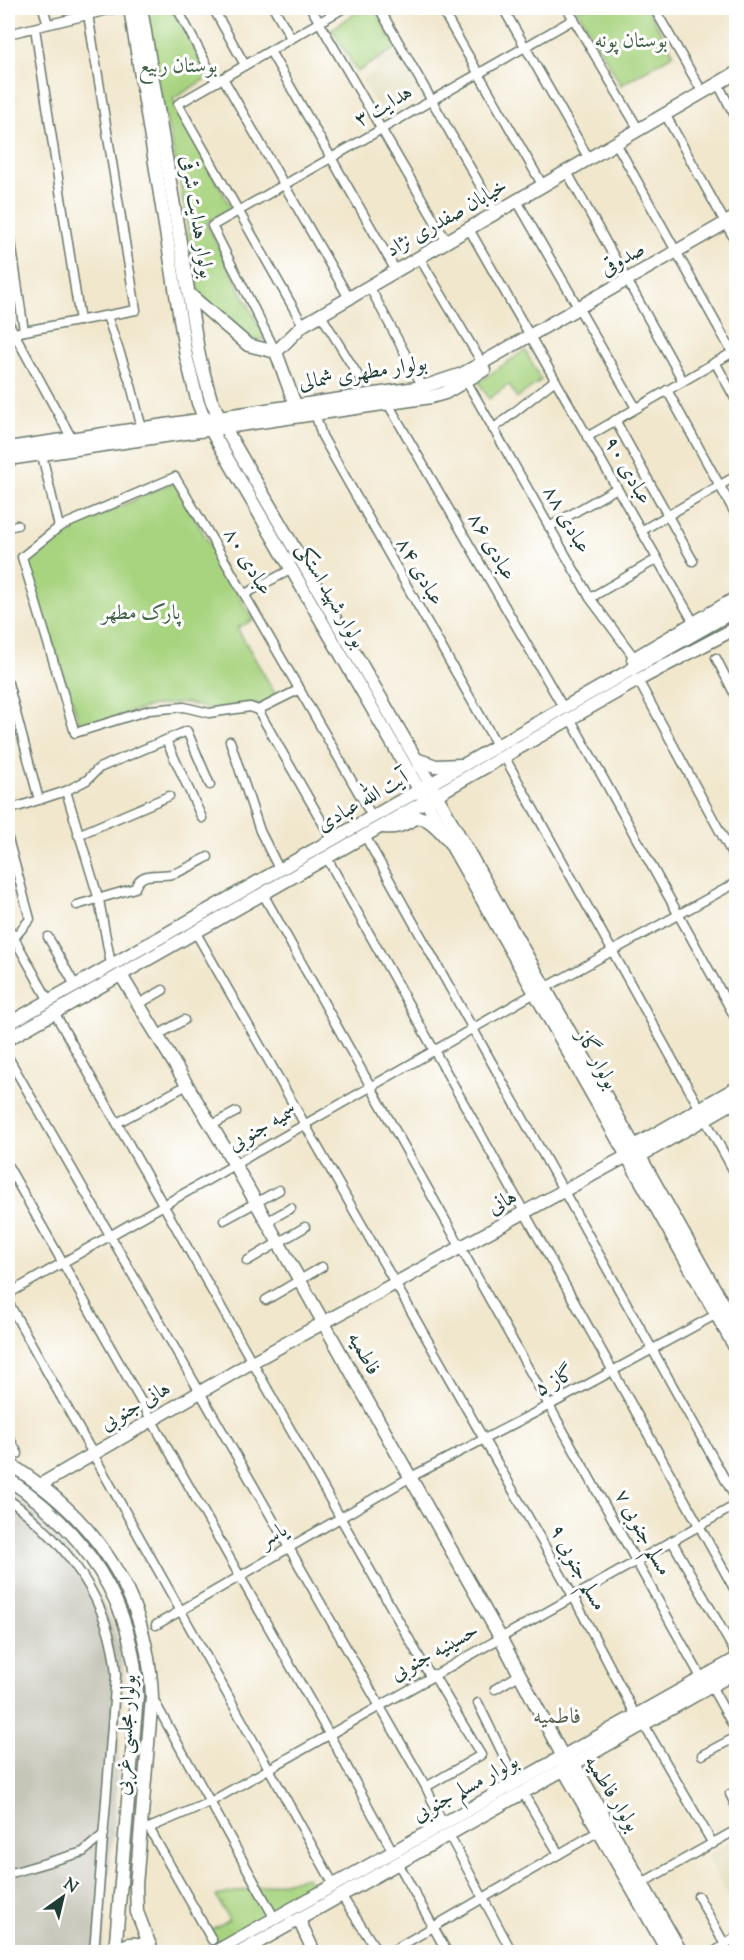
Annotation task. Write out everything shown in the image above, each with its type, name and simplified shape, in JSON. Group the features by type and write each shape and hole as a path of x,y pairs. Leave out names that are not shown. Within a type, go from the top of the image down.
{"main road":[{"name":"بولوار هدایت شرقی","path":"130,8 186,356 198,403 209,426"},
{"name":"بولوار هدایت شرقی","path":"141,8 199,356 212,400 223,423"},
{"name":"خیابان صفدری نژاد","path":"276,352 303,325 736,73"},
{"name":"صدوقی","path":"530,336 731,220"},
{"path":"189,294 248,345 276,352 297,410"},
{"name":"بولوار مطهری شمالی","path":"8,459 209,426 464,378 482,363 530,336"},
{"name":"بولوار مطهری شمالی","path":"297,410 315,413 431,397 520,349 530,336"},
{"name":"بولوار شهید استکی","path":"223,423 416,759 428,793"},
{"name":"بولوار مطهری شمالی","path":"8,448 141,429 209,426"},
{"name":"بولوار شهید استکی","path":"209,426 292,569 428,793"},
{"path":"633,658 668,639 697,627 736,598"},
{"name":"آیت الله عبادی","path":"8,1039 75,987 333,841 376,824 567,714 697,627 736,610"},
{"path":"697,627 708,644"},
{"name":"آیت الله عبادی","path":"567,714 638,680 736,628"},
{"path":"661,653 668,639"},
{"name":"آیت الله عبادی","path":"428,793 468,764 501,752"},
{"path":"416,759 436,766 468,764"},
{"name":"بولوار گاز","path":"428,793 449,841 540,991"},
{"name":"بولوار گاز","path":"428,793 540,991 736,1327"},
{"path":"376,824 396,827 411,819 424,818 433,822 449,841"},
{"name":"آیت الله عبادی","path":"8,1024 121,975 365,837 376,824"},
{"name":"فاطمیه","path":"121,975 189,1084 235,1165 500,1637 567,1763"},
{"path":"702,1114 736,1088"},
{"path":"702,1114 736,1101"},
{"name":"هانی","path":"323,1323 702,1114"},
{"name":"بولوار گاز","path":"727,1310 736,1349"},
{"name":"هانی جنوبی","path":"40,1485 323,1323"},
{"name":"بولوار مجلسی غربی","path":"8,1462 40,1485 90,1532 122,1579 144,1632 151,1667 152,1697 136,1885 137,1912 154,1952"},
{"name":"بولوار مجلسی غربی","path":"8,1479 32,1496 80,1541 110,1586 130,1636 137,1669 137,1696 116,1953"},
{"name":"بولوار مسلم جنوبی","path":"215,1953 274,1919 338,1890 567,1763 707,1682 736,1659"},
{"name":"بولوار مسلم جنوبی","path":"707,1682 736,1672"},
{"name":"بولوار فاطمیه","path":"567,1763 599,1831 668,1953"},
{"name":"بولوار فاطمیه","path":"567,1763 642,1883 681,1953"},
{"name":"بولوار مسلم جنوبی","path":"240,1953 299,1920 338,1890"},
{"path":"299,1920 314,1953"},
{"path":"116,1953 125,1945 132,1943 147,1947 154,1952"}],"street":[{"path":"43,8 48,24"},
{"path":"8,34 87,11 117,8"},
{"path":"177,8 284,184 349,298"},
{"path":"213,8 245,65"},
{"path":"274,8 291,39"},
{"path":"311,8 447,242"},
{"path":"303,325 178,104 344,8"},
{"path":"379,8 496,213"},
{"path":"441,8 543,186"},
{"path":"503,8 589,159"},
{"path":"567,8 639,130"},
{"path":"654,8 703,93"},
{"path":"14,333 136,310 87,11"},
{"name":"هدایت ۳","path":"276,352 212,226 574,19"},
{"path":"34,28 80,321"},
{"path":"270,51 396,271"},
{"path":"718,84 736,117"},
{"path":"665,114 731,220 736,242"},
{"path":"587,437 734,351 616,143"},
{"path":"567,172 683,381"},
{"path":"517,201 576,309 636,408"},
{"path":"8,221 24,331"},
{"name":"عبادی ۹۰","path":"469,229 697,627"},
{"path":"419,257 482,363"},
{"path":"369,286 423,387"},
{"path":"321,315 362,382"},
{"path":"107,316 131,385 141,429"},
{"path":"8,322 72,439"},
{"path":"715,362 736,400"},
{"name":"عبادی ۸۸","path":"464,378 590,598 633,658"},
{"path":"493,429 555,380"},
{"path":"666,390 736,515"},
{"name":"عبادی ۸۶","path":"387,402 567,714 736,1019"},
{"name":"عبادی ۸۴","path":"315,413 322,436 736,1174"},
{"path":"615,420 693,561"},
{"path":"42,455 59,527"},
{"path":"641,531 736,476"},
{"name":"عبادی ۸۰","path":"258,710 250,707 209,714 184,707 149,710 75,733 22,557 59,527 175,477 245,594 376,824"},
{"path":"549,527 617,488"},
{"path":"8,527 17,525"},
{"path":"590,598 657,559"},
{"path":"245,594 292,569"},
{"path":"633,658 649,660"},
{"path":"716,658 736,697"},
{"path":"638,680 736,861"},
{"path":"8,686 39,800"},
{"path":"300,689 258,710 333,841"},
{"path":"8,810 66,791 87,780 99,768 187,732 210,785"},
{"path":"166,740 188,792 202,818"},
{"path":"230,741 260,831 280,871"},
{"path":"66,791 99,900 110,959"},
{"path":"78,834 170,796"},
{"path":"365,837 736,1500"},
{"path":"8,839 30,919 14,938"},
{"path":"77,905 135,888 137,881 144,875 172,874 208,857"},
{"path":"327,858 736,1592"},
{"name":"سمیه جنوبی","path":"8,1294 472,1028 612,954 736,883"},
{"name":"مسلم جنوبی ۷","path":"263,894 736,1731"},
{"path":"8,927 340,1518 481,1755 426,1787"},
{"name":"مسلم جنوبی ۹","path":"196,933 573,1596 640,1720 713,1844"},
{"path":"48,937 75,987"},
{"path":"139,1004 163,990"},
{"path":"158,1035 184,1020"},
{"path":"8,1057 426,1787 512,1953"},
{"path":"117,1123 189,1084"},
{"path":"212,1125 236,1112"},
{"path":"8,1166 329,1734 447,1953"},
{"path":"224,1220 279,1190"},
{"path":"266,1222 291,1208"},
{"path":"247,1260 305,1227"},
{"path":"266,1300 322,1267"},
{"path":"8,1302 338,1890 378,1953"},
{"name":"گاز ۵","path":"410,1478 727,1310"},
{"path":"8,1436 18,1454"},
{"name":"یاسر","path":"156,1625 410,1478"},
{"path":"8,1499 55,1538 70,1557 88,1583 105,1620 115,1652 116,1675 94,1953"},
{"name":"حسینیه جنوبی","path":"212,1940 149,1828 212,1801 736,1505"},
{"path":"672,1541 736,1654"},
{"path":"495,1689 519,1675"},
{"path":"152,1697 212,1801 274,1919"},
{"path":"478,1702 520,1788 560,1854"},
{"path":"702,1755 736,1737"},
{"path":"730,1794 736,1806"},
{"path":"642,1883 736,1830"},
{"path":"390,1953 599,1831"},
{"path":"8,1874 83,1852 104,1834"},
{"path":"698,1896 725,1945"},
{"path":"714,1953 735,1941"}],"shaded area":[{"path":"398,50 426,98 385,122 362,79 377,70 374,63"},
{"path":"8,1492 30,1507 62,1541 92,1581 114,1626 124,1665 115,1815 102,1952 8,1952"},
{"path":"736,1838 736,1912 707,1856"}],"green space":[{"name":"بوستان ربیع","path":"146,8 172,8 210,76 173,99 231,208 206,223 266,339 248,340 199,294 178,172 158,84"},
{"path":"363,8 374,8 396,48 357,72 332,29"},
{"name":"بوستان پونه","path":"576,8 647,8 674,54 621,85"},
{"path":"525,350 541,380 517,398 509,384 489,399 479,382"},
{"name":"پارک مطهر","path":"174,482 253,620 237,628 277,697 263,705 250,703 212,710 187,703 151,706 81,728 27,563 68,530"},
{"path":"307,1877 313,1889 219,1943 210,1930 229,1920 216,1896"}],"district":[{"name":"فاطمیه","path":"557,1718"}]}
